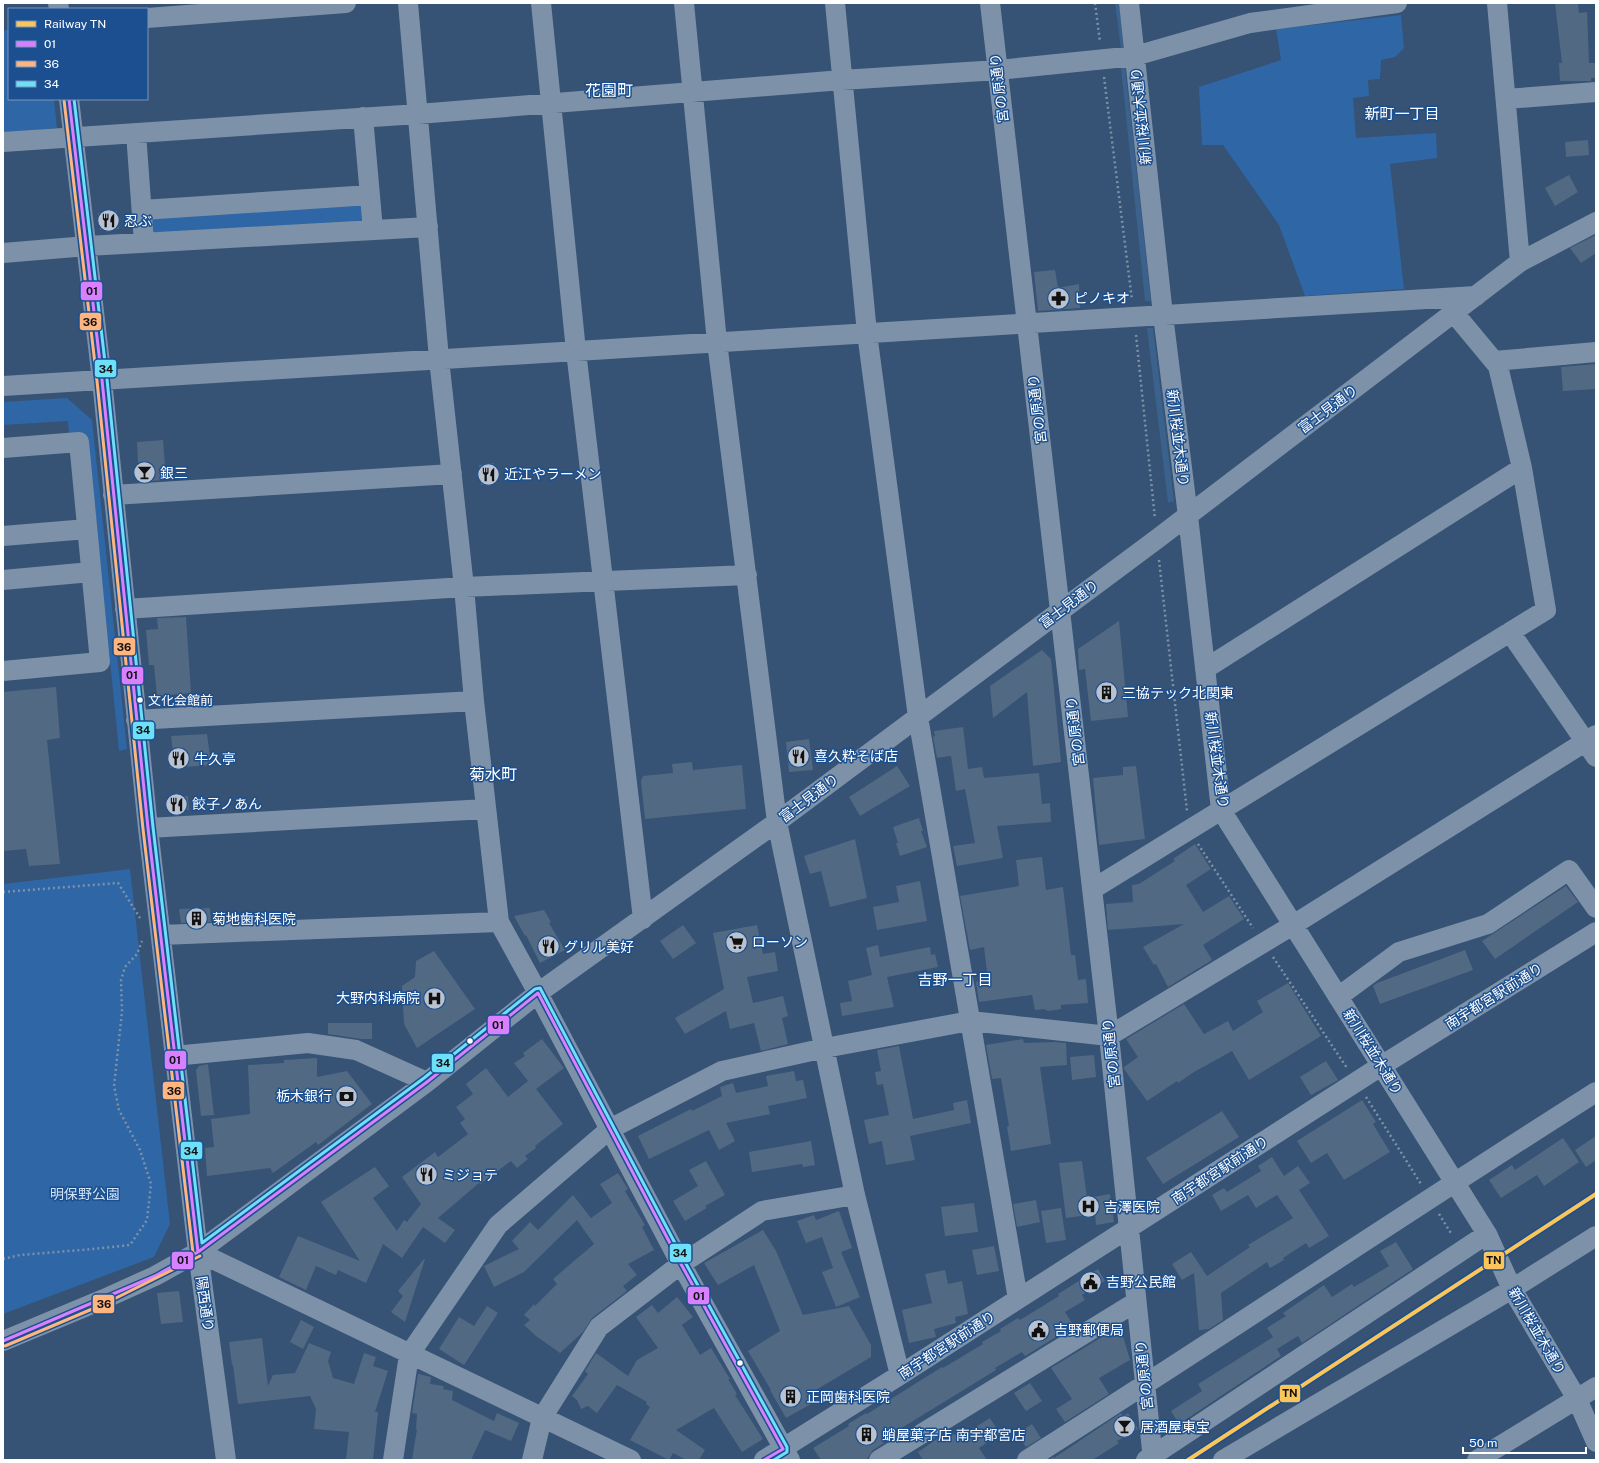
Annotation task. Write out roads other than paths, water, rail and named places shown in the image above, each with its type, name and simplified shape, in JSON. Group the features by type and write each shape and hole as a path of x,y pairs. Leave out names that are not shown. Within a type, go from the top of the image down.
{"street":[{"path":"148,18 346,3"},
{"path":"408,3 439,359 464,587 474,701 499,922 681,1264 786,1454"},
{"path":"541,3 576,351 642,919"},
{"path":"684,3 717,342 777,822 855,1195 900,1375"},
{"path":"834,3 867,333 918,717 1018,1299"},
{"name":"宮の原通り","path":"990,3 1093,889 1129,1228 1151,1459"},
{"name":"新川桜並木通り","path":"1129,3 1163,315 1188,516 1221,810 1487,1234 1512,1289 1577,1399 1596,1442"},
{"path":"3,142 363,118 842,80 998,70 1135,56 1250,22 1397,3"},
{"path":"1497,3 1520,262"},
{"path":"1506,99 1596,92"},
{"name":"陽西通り","path":"70,100 102,380 148,828 152,937 174,1056 198,1252 220,1459"},
{"path":"363,118 373,230"},
{"path":"136,133 144,243"},
{"path":"142,210 370,196"},
{"name":"富士見通り","path":"3,1341 155,1276 198,1252 427,1082 538,993 777,822 1188,516 1520,262 1596,222"},
{"path":"3,253 87,246 428,227"},
{"path":"3,386 1476,296"},
{"path":"1093,889 1546,610 1522,468 1498,366 1454,313"},
{"path":"1494,361 1596,352"},
{"path":"3,448 79,442 100,662 3,671"},
{"path":"1205,669 1522,468"},
{"path":"114,495 452,474"},
{"path":"3,536 87,529"},
{"path":"3,580 91,572"},
{"path":"125,609 464,587 747,575"},
{"path":"393,1460 409,1355 498,1225 610,1129 722,1071 824,1048 970,1021 1109,1036 1593,745 1510,632"},
{"path":"136,720 474,701"},
{"path":"148,828 486,809"},
{"path":"1338,997 1399,952 1488,924 1569,870 1596,908"},
{"path":"152,937 499,922"},
{"name":"南宇都宮駅前通り","path":"764,1460 786,1454 900,1375 1381,1066 1596,932"},
{"path":"174,1056 308,1043 356,1050 427,1082"},
{"path":"1027,1460 1145,1386 1455,1182 1596,1092"},
{"path":"532,1460 542,1418 599,1327 681,1264 762,1211 855,1195"},
{"path":"1151,1459 1487,1234"},
{"path":"1222,1460 1512,1289 1596,1236"},
{"path":"198,1252 409,1355 631,1460"},
{"path":"879,1460 1136,1302"},
{"path":"1477,1460 1596,1387"}],"rail line":[{"name":"TN","path":"1188,1460 1596,1194"}],"place":[{"name":"忍ぶ","path":"108,221"},
{"name":"ピノキオ","path":"1058,298"},
{"name":"銀三","path":"145,473"},
{"name":"近江やラーメン","path":"488,474"},
{"name":"三協テック北関東","path":"1107,693"},
{"name":"文化会館前","path":"140,700"},
{"name":"喜久粋そば店","path":"799,756"},
{"name":"牛久亭","path":"179,759"},
{"name":"餃子ノあん","path":"177,804"},
{"name":"菊地歯科医院","path":"196,919"},
{"name":"ローソン","path":"737,942"},
{"name":"グリル美好","path":"548,947"},
{"name":"大野内科病院","path":"435,998"},
{"name":"栃木銀行","path":"347,1096"},
{"name":"ミジョテ","path":"426,1175"},
{"name":"吉澤医院","path":"1089,1207"},
{"name":"吉野公民館","path":"1091,1282"},
{"name":"吉野郵便局","path":"1038,1330"},
{"name":"正岡歯科医院","path":"790,1397"},
{"name":"居酒屋東宝","path":"1124,1427"},
{"name":"蛸屋菓子店 南宇都宮店","path":"867,1435"}],"district":[{"name":"花園町","path":"609,90"},
{"name":"新町一丁目","path":"1402,114"},
{"name":"菊水町","path":"493,774"},
{"name":"吉野一丁目","path":"955,980"}],"park label":[{"name":"明保野公園","path":"85,1194"}]}
